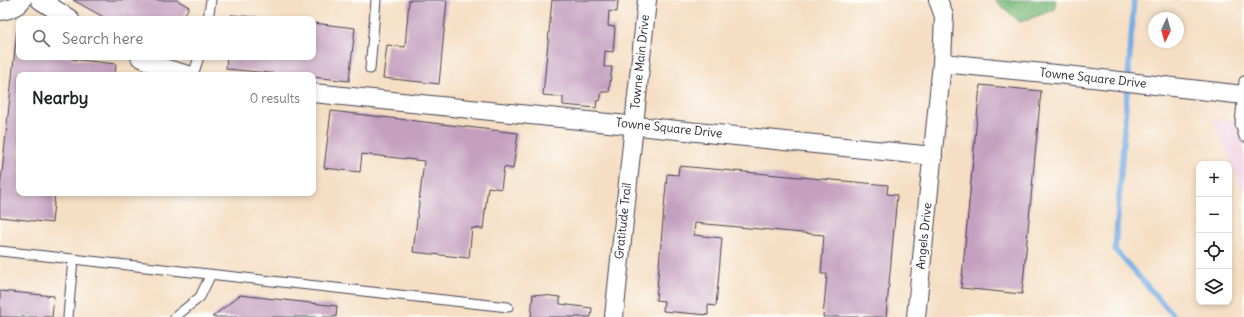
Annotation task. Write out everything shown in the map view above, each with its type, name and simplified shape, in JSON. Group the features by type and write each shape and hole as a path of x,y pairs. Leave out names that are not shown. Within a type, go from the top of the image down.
{"street":[{"path":"0,10 6,10 19,4 22,0"},
{"path":"40,0 65,16"},
{"name":"Towne Main Drive","path":"633,124 647,0"},
{"path":"933,156 942,63 944,16 938,0"},
{"path":"145,60 162,71"},
{"name":"Towne Square Drive","path":"942,63 1200,90 1244,90"},
{"name":"Towne Square Drive","path":"316,93 633,124 933,156"},
{"name":"Gratitude Trail","path":"614,317 633,124"},
{"name":"Angels Drive","path":"916,317 933,156"}],"lane":[{"path":"208,16 211,0"},
{"path":"370,69 376,0"},
{"path":"194,72 198,60"},
{"path":"1244,90 1240,124 1244,137"},
{"path":"0,251 508,307"},
{"path":"68,317 73,260"},
{"path":"175,317 200,297 211,274"}],"shaded area":[{"path":"1213,119 1244,123 1244,194 1232,165 1232,161 1230,161"}],"green space":[{"path":"995,0 1056,0 1054,10 1020,22"}],"building":[{"path":"73,0 177,0 189,7 184,16 102,16"},
{"path":"409,0 447,0 439,84 383,78 387,45 405,47"},
{"path":"552,0 618,0 617,12 609,11 608,26 615,27 613,52 605,51 604,67 612,67 609,92 602,92 600,101 597,100 596,108 563,105 563,97 543,95"},
{"path":"316,23 355,28 349,81 316,77 316,72 258,72 226,69 227,60 316,60"},
{"path":"16,39 16,60 80,60 116,64 115,72 16,72 16,196 55,196 52,223 0,217 0,191"},
{"path":"980,85 1041,91 1022,294 961,288"},
{"path":"331,111 518,133 513,169 504,167 501,189 488,187 483,229 472,228 469,258 413,252 424,161 362,154 360,172 324,168"},
{"path":"679,166 888,185 887,194 897,195 886,317 823,317 827,274 821,274 824,235 695,223 694,235 722,238 716,306 708,305 708,315 663,311 664,301 656,300 667,174 678,175"},
{"path":"0,291 54,296 52,317 0,317"},
{"path":"533,294 560,297 560,304 592,308 591,317 531,317"},
{"path":"240,295 337,306 336,317 212,317"}],"waterway":[{"path":"1134,0 1115,250 1175,317"}]}
